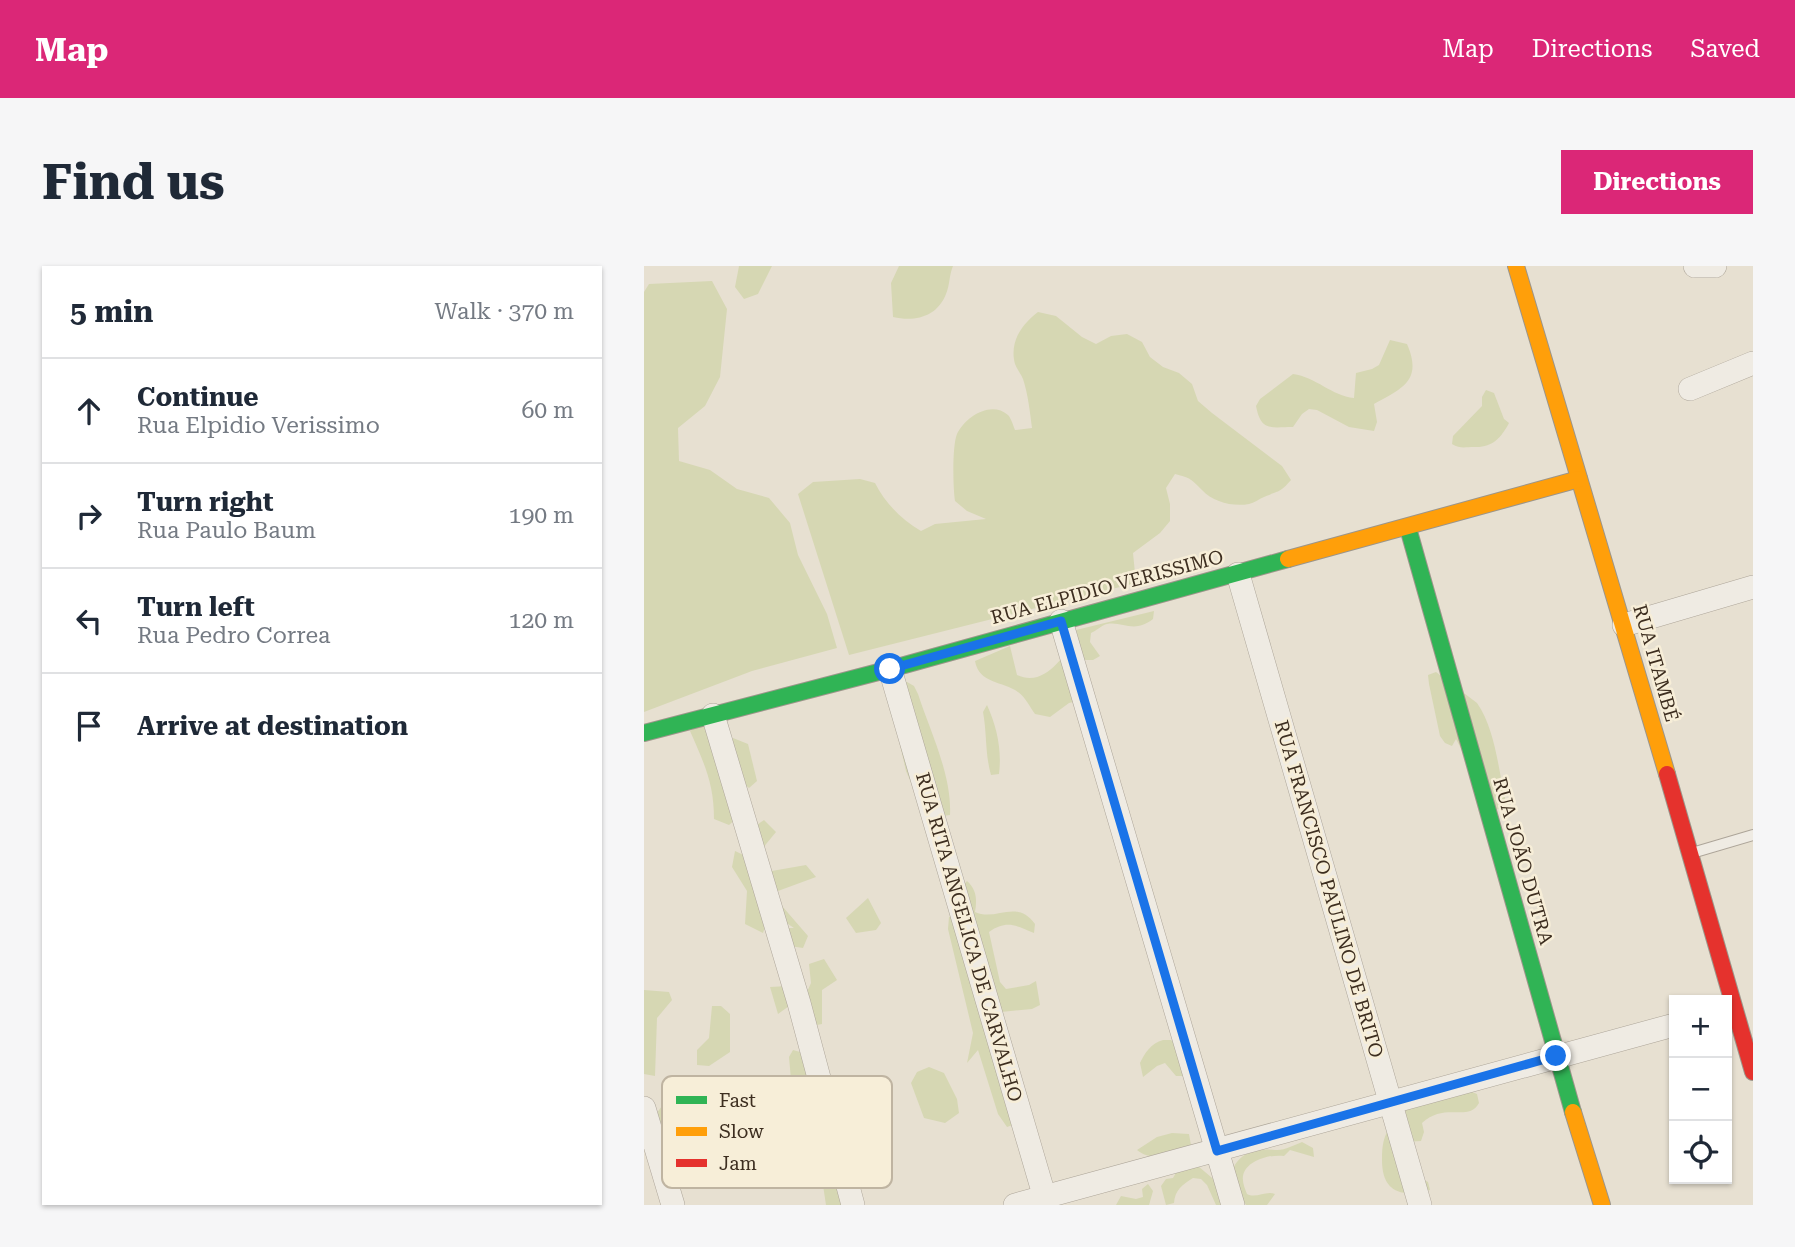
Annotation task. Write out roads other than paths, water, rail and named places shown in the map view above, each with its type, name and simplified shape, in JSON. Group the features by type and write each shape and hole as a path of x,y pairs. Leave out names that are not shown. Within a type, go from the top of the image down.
{"street":[{"name":"RUA ITAMBÉ","path":"1516,266 1624,625 1690,853 1727,995"},
{"path":"1695,266 1715,266"},
{"path":"1690,389 1753,363"},
{"name":"RUA ELPIDIO VERISSIMO","path":"644,733 890,669 1579,479"},
{"name":"RUA JOÃO DUTRA","path":"1408,528 1556,1056 1602,1205"},
{"name":"RUA FRANCISCO PAULINO DE BRITO","path":"1238,573 1420,1205"},
{"path":"1624,625 1753,587"},
{"path":"1061,621 1233,1205"},
{"name":"RUA RITA ANGELICA DE CARVALHO","path":"890,669 1046,1201"},
{"path":"713,715 819,1076"},
{"name":"RUA ITAMBÉ","path":"1732,1013 1753,1072"},
{"path":"1015,1205 1046,1201 1390,1102 1669,1026"},
{"path":"644,1108 662,1168"},
{"path":"668,1188 673,1205"},
{"path":"848,1188 853,1205"}],"lane":[{"path":"1690,853 1753,835"}]}
